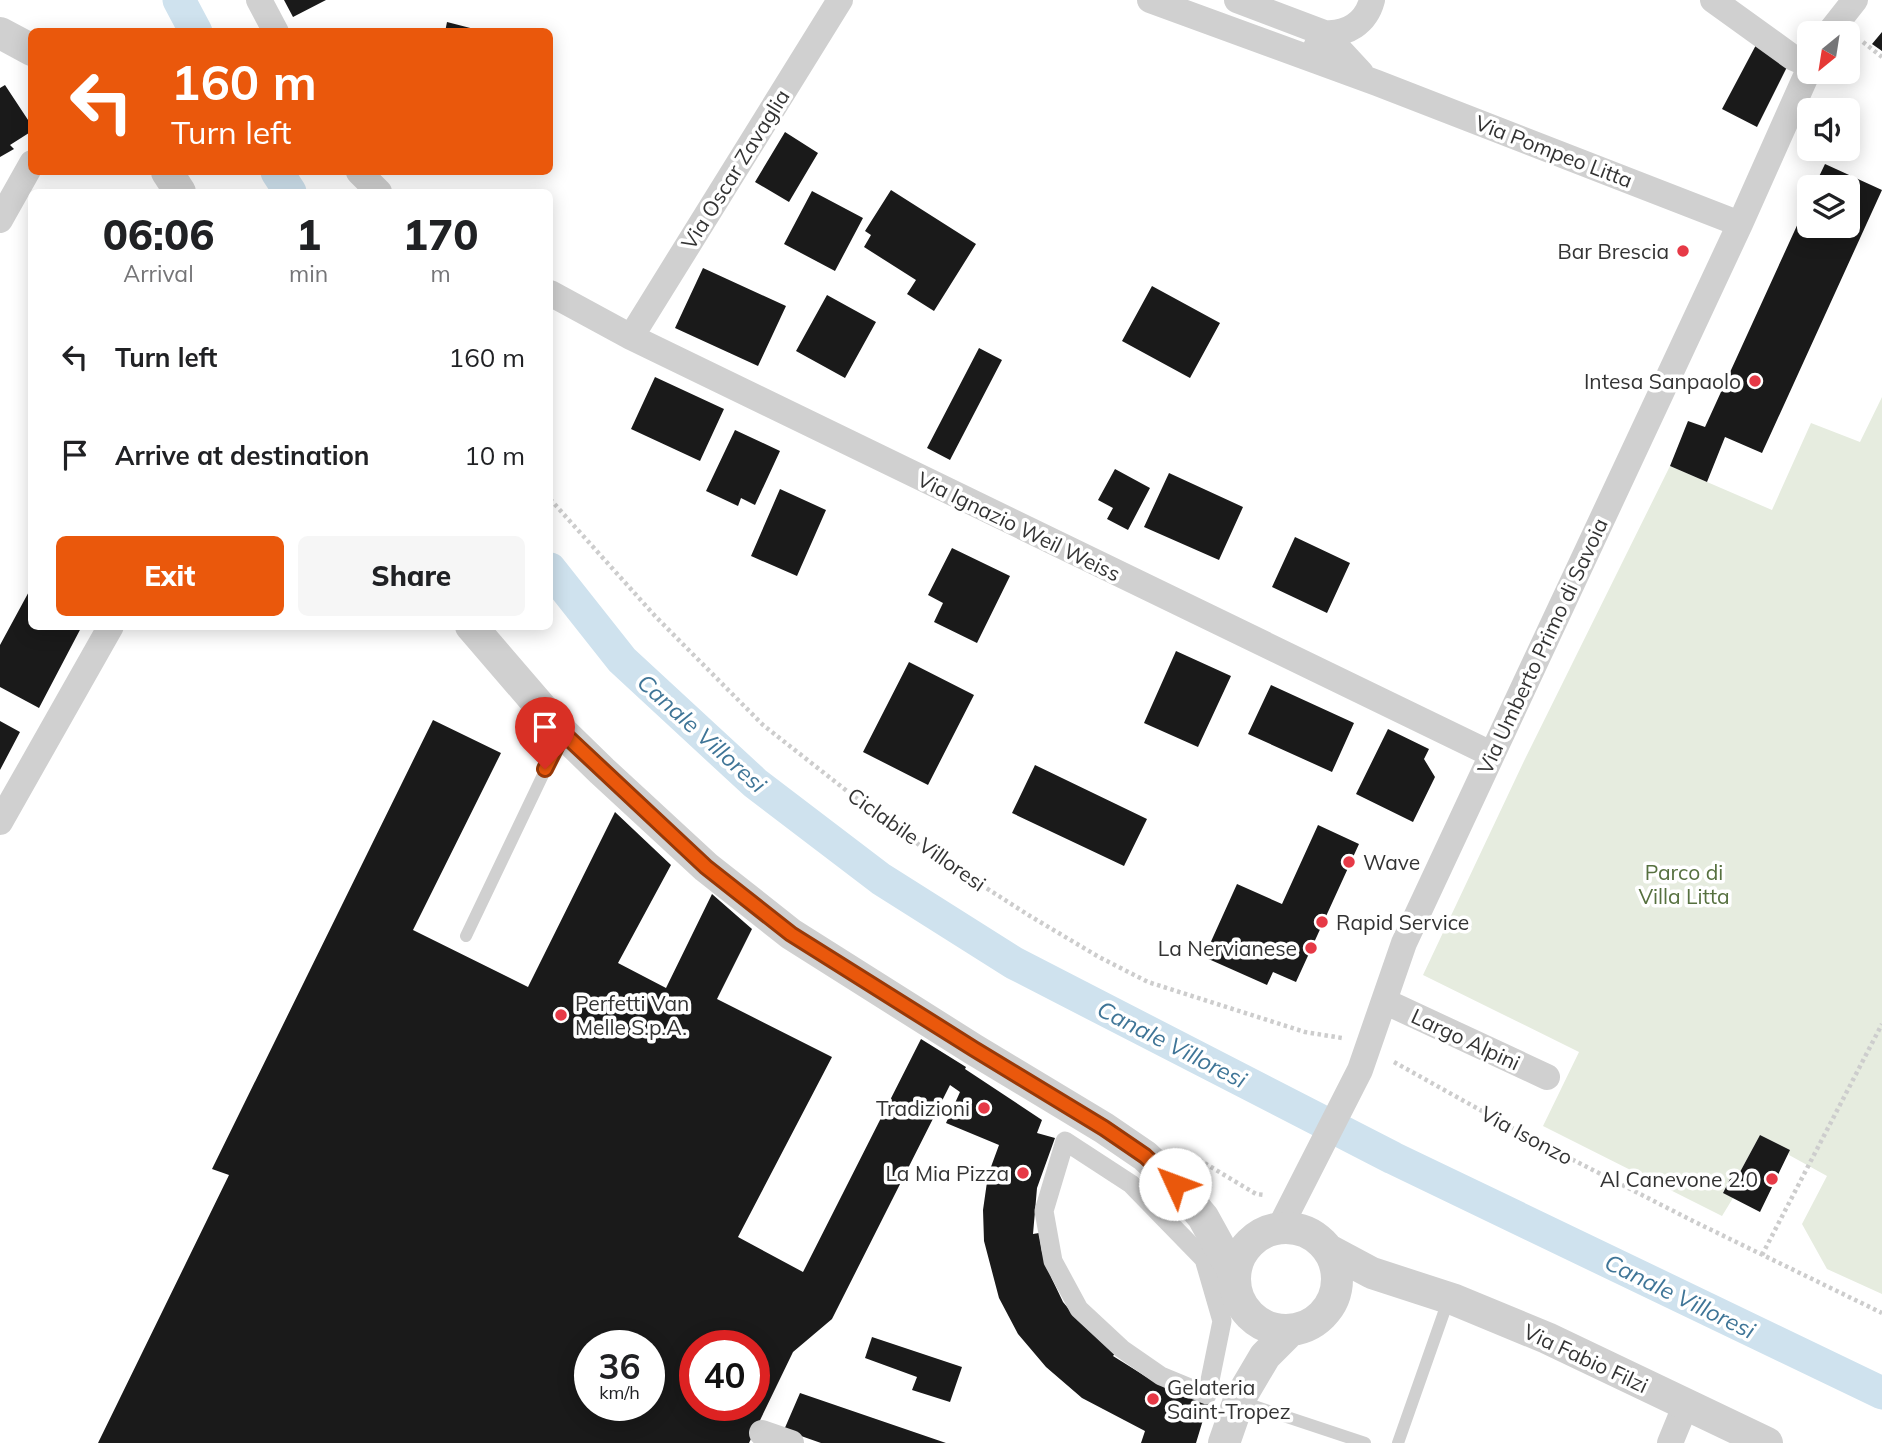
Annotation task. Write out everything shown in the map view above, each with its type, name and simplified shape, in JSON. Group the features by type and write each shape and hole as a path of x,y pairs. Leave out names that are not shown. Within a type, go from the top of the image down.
{"street":[{"path":"260,0 274,28"},
{"name":"Via Oscar Zavaglia","path":"631,337 840,0"},
{"name":"Via Pompeo Litta","path":"1150,0 1368,79 1740,224"},
{"name":"Via Pompeo Litta","path":"1237,0 1324,33 1368,79"},
{"path":"1303,56 1314,49 1324,33 1352,29 1364,17 1372,0"},
{"path":"1713,0 1797,60"},
{"path":"1838,21 1855,0"},
{"path":"0,33 28,48"},
{"name":"Via Umberto Primo di Savoia","path":"1268,1232 1283,1194 1364,1058 1404,943 1740,224 1802,84"},
{"path":"0,220 28,170"},
{"path":"362,175 376,189"},
{"name":"Via Ignazio Weil Weiss","path":"553,295 631,337 1491,754"},
{"path":"0,822 109,630"},
{"path":"474,630 563,733 706,867 791,934 1145,1156 1175,1184 1203,1217 1235,1275 1239,1299 1245,1310 1258,1322 1274,1329 1290,1330 1314,1322 1332,1304 1338,1277 1335,1263 1329,1250 1308,1232 1294,1228 1268,1232 1203,1217"},
{"name":"Largo Alpini","path":"1384,1001 1547,1077"},
{"path":"1065,1141 1131,1184 1204,1259 1222,1321 1207,1395 1161,1376 1122,1349 1079,1309 1053,1261 1044,1211 1065,1141"},
{"path":"1235,1275 1245,1248 1268,1232"},
{"name":"Via Fabio Filzi","path":"1329,1250 1372,1273 1449,1298 1547,1338 1767,1443"},
{"name":"Via Fabio Filzi","path":"1332,1304 1372,1288 1401,1284"},
{"path":"1239,1400 1245,1310"},
{"path":"1224,1443 1239,1400 1265,1356 1290,1330"},
{"path":"1670,1443 1686,1404"},
{"path":"762,1433 791,1443"}],"lane":[{"path":"466,936 563,733"},
{"path":"1398,1443 1449,1298"},
{"path":"1239,1400 1365,1443"}],"path":[{"path":"1863,42 1882,57"},
{"name":"Ciclabile Villoresi","path":"553,502 656,617 763,724 846,791 922,846 1030,916 1099,957 1148,982 1305,1032 1349,1039 1364,1058"},
{"path":"1882,1024 1762,1255 1882,1313"},
{"name":"Via Isonzo","path":"1364,1058 1762,1255"},
{"path":"1195,1167 1201,1161 1256,1194 1283,1194"}],"green space":[{"name":"Parco di Villa Litta","path":"1882,397 1882,1294 1827,1269 1802,1224 1827,1176 1789,1155 1789,1150 1760,1135 1740,1172 1734,1170 1723,1192 1733,1198 1722,1216 1543,1126 1579,1052 1423,975 1524,761 1670,466 1772,510 1811,423 1860,442"}],"building":[{"path":"284,0 326,0 293,17"},
{"path":"447,22 470,28 446,28"},
{"path":"1882,32 1882,51 1872,44"},
{"path":"1756,45 1787,67 1757,127 1722,109"},
{"path":"5,85 28,120 28,134 10,145 14,149 0,157 0,88"},
{"path":"785,132 818,153 789,202 755,182"},
{"path":"1825,164 1849,175 1820,175"},
{"path":"1860,180 1882,190 1762,453 1725,437 1707,482 1670,466 1688,421 1705,427 1797,225 1797,238 1860,238"},
{"path":"891,190 976,244 934,311 907,294 916,280 864,247 871,235 865,231"},
{"path":"812,191 863,218 835,271 784,244"},
{"path":"703,268 786,306 758,366 675,328"},
{"path":"1152,286 1220,323 1190,378 1122,341"},
{"path":"827,295 876,322 845,378 796,351"},
{"path":"979,348 1002,360 950,460 927,448"},
{"path":"655,377 724,409 700,461 631,429"},
{"path":"735,430 780,451 755,505 741,498 738,506 706,491"},
{"path":"1115,469 1150,488 1128,530 1107,519 1113,508 1098,500"},
{"path":"1169,473 1243,507 1219,560 1144,527"},
{"path":"780,489 826,510 797,576 751,556"},
{"path":"1295,537 1350,563 1327,613 1272,587"},
{"path":"952,548 1010,576 977,643 934,622 943,603 928,595"},
{"path":"28,593 28,630 80,630 39,708 0,687 0,645"},
{"path":"1176,651 1231,676 1198,747 1144,723"},
{"path":"909,662 974,695 928,785 863,752"},
{"path":"1271,685 1354,723 1332,772 1248,734"},
{"name":"Perfetti Van Melle S.p.A.","path":"433,720 501,753 413,930 528,987 615,812 671,865 618,963 666,988 712,894 752,929 717,999 832,1057 738,1237 803,1272 921,1039 1042,1120 1037,1133 1055,1138 1037,1188 1033,1234 1039,1233 1042,1252 1063,1302 1078,1320 1116,1352 1113,1356 1153,1381 1209,1400 1196,1443 1141,1443 1145,1431 1082,1398 1046,1367 1018,1334 999,1298 984,1241 983,1210 988,1175 999,1145 946,1123 960,1092 950,1085 832,1319 793,1352 770,1400 770,1330 679,1330 679,1421 760,1421 749,1443 98,1443 229,1175 212,1169"},
{"path":"0,721 20,732 0,770"},
{"path":"1388,729 1429,749 1424,759 1435,777 1413,822 1356,794"},
{"path":"1035,765 1147,819 1124,866 1012,813"},
{"path":"1318,825 1359,844 1296,982 1273,972 1267,985 1204,957 1237,884 1282,904"},
{"path":"1760,1135 1790,1150 1760,1212 1723,1193 1735,1169 1740,1172"},
{"path":"872,1337 962,1367 950,1402 912,1390 917,1377 865,1358"},
{"path":"800,1393 946,1443 821,1443 784,1430"}],"waterway":[{"name":"Canale Villoresi","path":"179,0 194,28"},
{"name":"Canale Villoresi","path":"279,175 288,189"},
{"name":"Canale Villoresi","path":"553,573 622,660 755,783 881,879 1014,963 1393,1158 1882,1393"}],"place":[{"name":"Bar Brescia","path":"1683,251"},
{"name":"Intesa Sanpaolo","path":"1755,381"},
{"name":"Wave","path":"1349,862"},
{"name":"Rapid Service","path":"1322,922"},
{"name":"La Nervianese","path":"1311,948"},
{"name":"Perfetti Van Melle S.p.A.","path":"561,1015"},
{"name":"Tradizioni","path":"984,1108"},
{"name":"La Mia Pizza","path":"1023,1173"},
{"name":"Al Canevone 2.0","path":"1772,1179"},
{"name":"Gelateria Saint-Tropez","path":"1153,1399"}],"route":[{"path":"545,769 563,733 706,867 791,934 1104,1128 1145,1156 1175,1184"}]}
